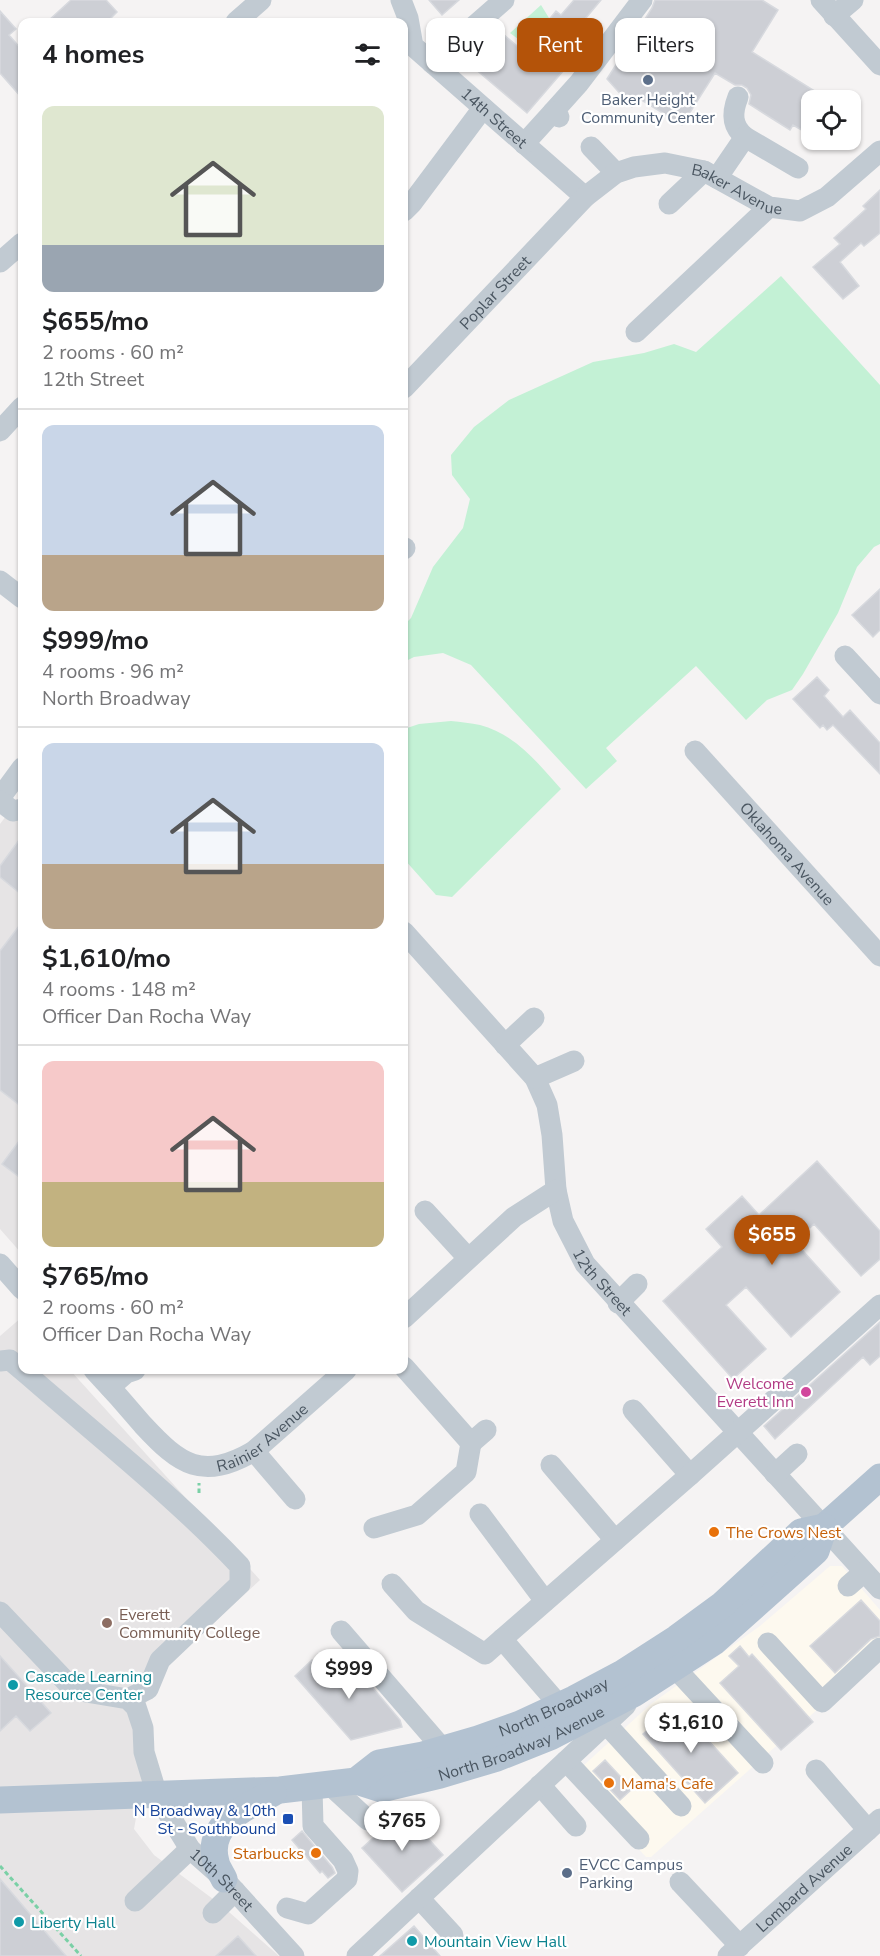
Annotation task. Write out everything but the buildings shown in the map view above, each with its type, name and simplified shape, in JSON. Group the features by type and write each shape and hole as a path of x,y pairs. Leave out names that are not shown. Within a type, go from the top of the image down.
{"main road":[{"path":"675,1668 714,1642 816,1551 824,1527 880,1477"},
{"name":"North Broadway","path":"333,1784 379,1763 443,1749 520,1724 560,1706 621,1674 677,1638 722,1605 801,1532 824,1527"},
{"name":"North Broadway Avenue","path":"333,1784 381,1789 440,1775 496,1758 601,1719 647,1685 675,1668"},
{"path":"0,1800 157,1796 280,1790 333,1784"},
{"path":"230,1885 216,1862 214,1839 223,1825 242,1810 280,1790"}],"street":[{"path":"241,18 261,0"},
{"name":"14th Street","path":"400,0 408,18 408,45 426,58"},
{"path":"483,18 504,0"},
{"path":"524,144 556,115 642,0"},
{"path":"820,0 880,64"},
{"path":"834,16 853,0"},
{"name":"14th Street","path":"442,72 585,197"},
{"path":"738,97 733,109 734,121 739,133 798,168"},
{"path":"408,208 483,108"},
{"path":"669,204 710,175 745,137"},
{"path":"591,147 616,173"},
{"name":"Baker Avenue","path":"585,197 616,173 634,167 665,163 710,175 769,207 800,211 827,197 880,151"},
{"name":"Poplar Street","path":"408,384 585,197"},
{"path":"636,332 769,207"},
{"path":"0,262 18,246"},
{"path":"0,431 18,411"},
{"path":"845,656 880,694"},
{"name":"Oklahoma Avenue","path":"695,751 880,956"},
{"path":"18,774 0,799 13,811 18,810"},
{"name":"12th Street","path":"408,937 535,1078 547,1105 552,1134 556,1190 563,1221 592,1258 618,1303 824,1527 856,1579 880,1589"},
{"path":"505,1045 534,1018"},
{"path":"478,1043 483,1022"},
{"path":"535,1078 574,1061"},
{"path":"408,1314 514,1217 556,1190"},
{"path":"425,1211 468,1258"},
{"path":"0,1264 18,1284"},
{"path":"618,1303 637,1284"},
{"path":"392,1584 416,1611 485,1654 880,1305"},
{"path":"0,1361 10,1360 18,1367"},
{"path":"374,1528 417,1515 466,1472 479,1436 408,1371"},
{"path":"0,1612 74,1690 128,1699 148,1689 160,1660 240,1584 240,1566 220,1545 149,1479 27,1374"},
{"name":"Rainier Avenue","path":"98,1374 166,1450 184,1462 201,1467 218,1466 236,1461 254,1451 341,1374"},
{"path":"110,1387 125,1374"},
{"path":"633,1410 690,1475"},
{"path":"254,1451 295,1499"},
{"path":"776,1474 797,1454"},
{"path":"551,1465 615,1540"},
{"path":"480,1514 545,1601"},
{"path":"341,1631 443,1749"},
{"path":"502,1639 560,1706"},
{"path":"768,1643 822,1702 880,1648"},
{"path":"675,1668 763,1763"},
{"name":"10th Street","path":"128,1699 136,1707 143,1728 144,1752 157,1796 190,1849 230,1885 294,1956"},
{"path":"357,1956 392,1911 419,1898 566,1761 601,1719 681,1806"},
{"path":"566,1761 639,1839"},
{"path":"816,1770 874,1824"},
{"path":"268,1927 287,1905 308,1914 347,1879 348,1871 343,1860 313,1826 333,1784 368,1820"},
{"path":"540,1785 576,1826"},
{"name":"Lombard Avenue","path":"734,1951 874,1824"},
{"path":"135,1901 190,1849"},
{"path":"680,1882 734,1951"},
{"path":"213,1913 230,1885"},
{"path":"419,1898 453,1935"}],"path":[{"path":"0,1866 81,1956"}],"shaded area":[{"path":"18,800 18,1249 0,1229 0,824"},
{"name":"Everett Community College","path":"18,1320 18,1374 74,1374 260,1580 167,1666 144,1706 150,1742 134,1829 154,1855 221,1905 279,1956 0,1956 0,1336"},
{"path":"830,1566 842,1566 880,1610 880,1654 651,1857 646,1857 572,1776 651,1704 760,1626"}],"green space":[{"path":"541,5 549,18 527,18"},
{"path":"517,27 517,38 510,33"},
{"path":"781,276 880,385 880,544 874,547 857,567 838,613 792,690 767,700 746,720 696,666 606,748 617,761 586,789 471,665 443,653 408,660 408,621 433,567 463,528 470,499 452,475 451,455 474,427 509,400 593,362 644,353 674,344 696,352"},
{"path":"451,721 493,729 515,742 544,769 561,789 452,897 436,895 408,864 408,728 419,724"}],"place":[{"name":"Baker Height Community Center","path":"648,80"},
{"name":"Welcome Everett Inn","path":"806,1392"},
{"name":"The Crows Nest","path":"714,1532"},
{"name":"Everett Community College","path":"107,1623"},
{"name":"Cascade Learning Resource Center","path":"13,1685"},
{"name":"Mama's Cafe","path":"609,1783"},
{"name":"N Broadway & 10th St - Southbound","path":"288,1819"},
{"name":"Starbucks","path":"316,1853"},
{"name":"EVCC Campus Parking","path":"567,1873"},
{"name":"Liberty Hall","path":"19,1922"},
{"name":"Mountain View Hall","path":"412,1941"}]}
